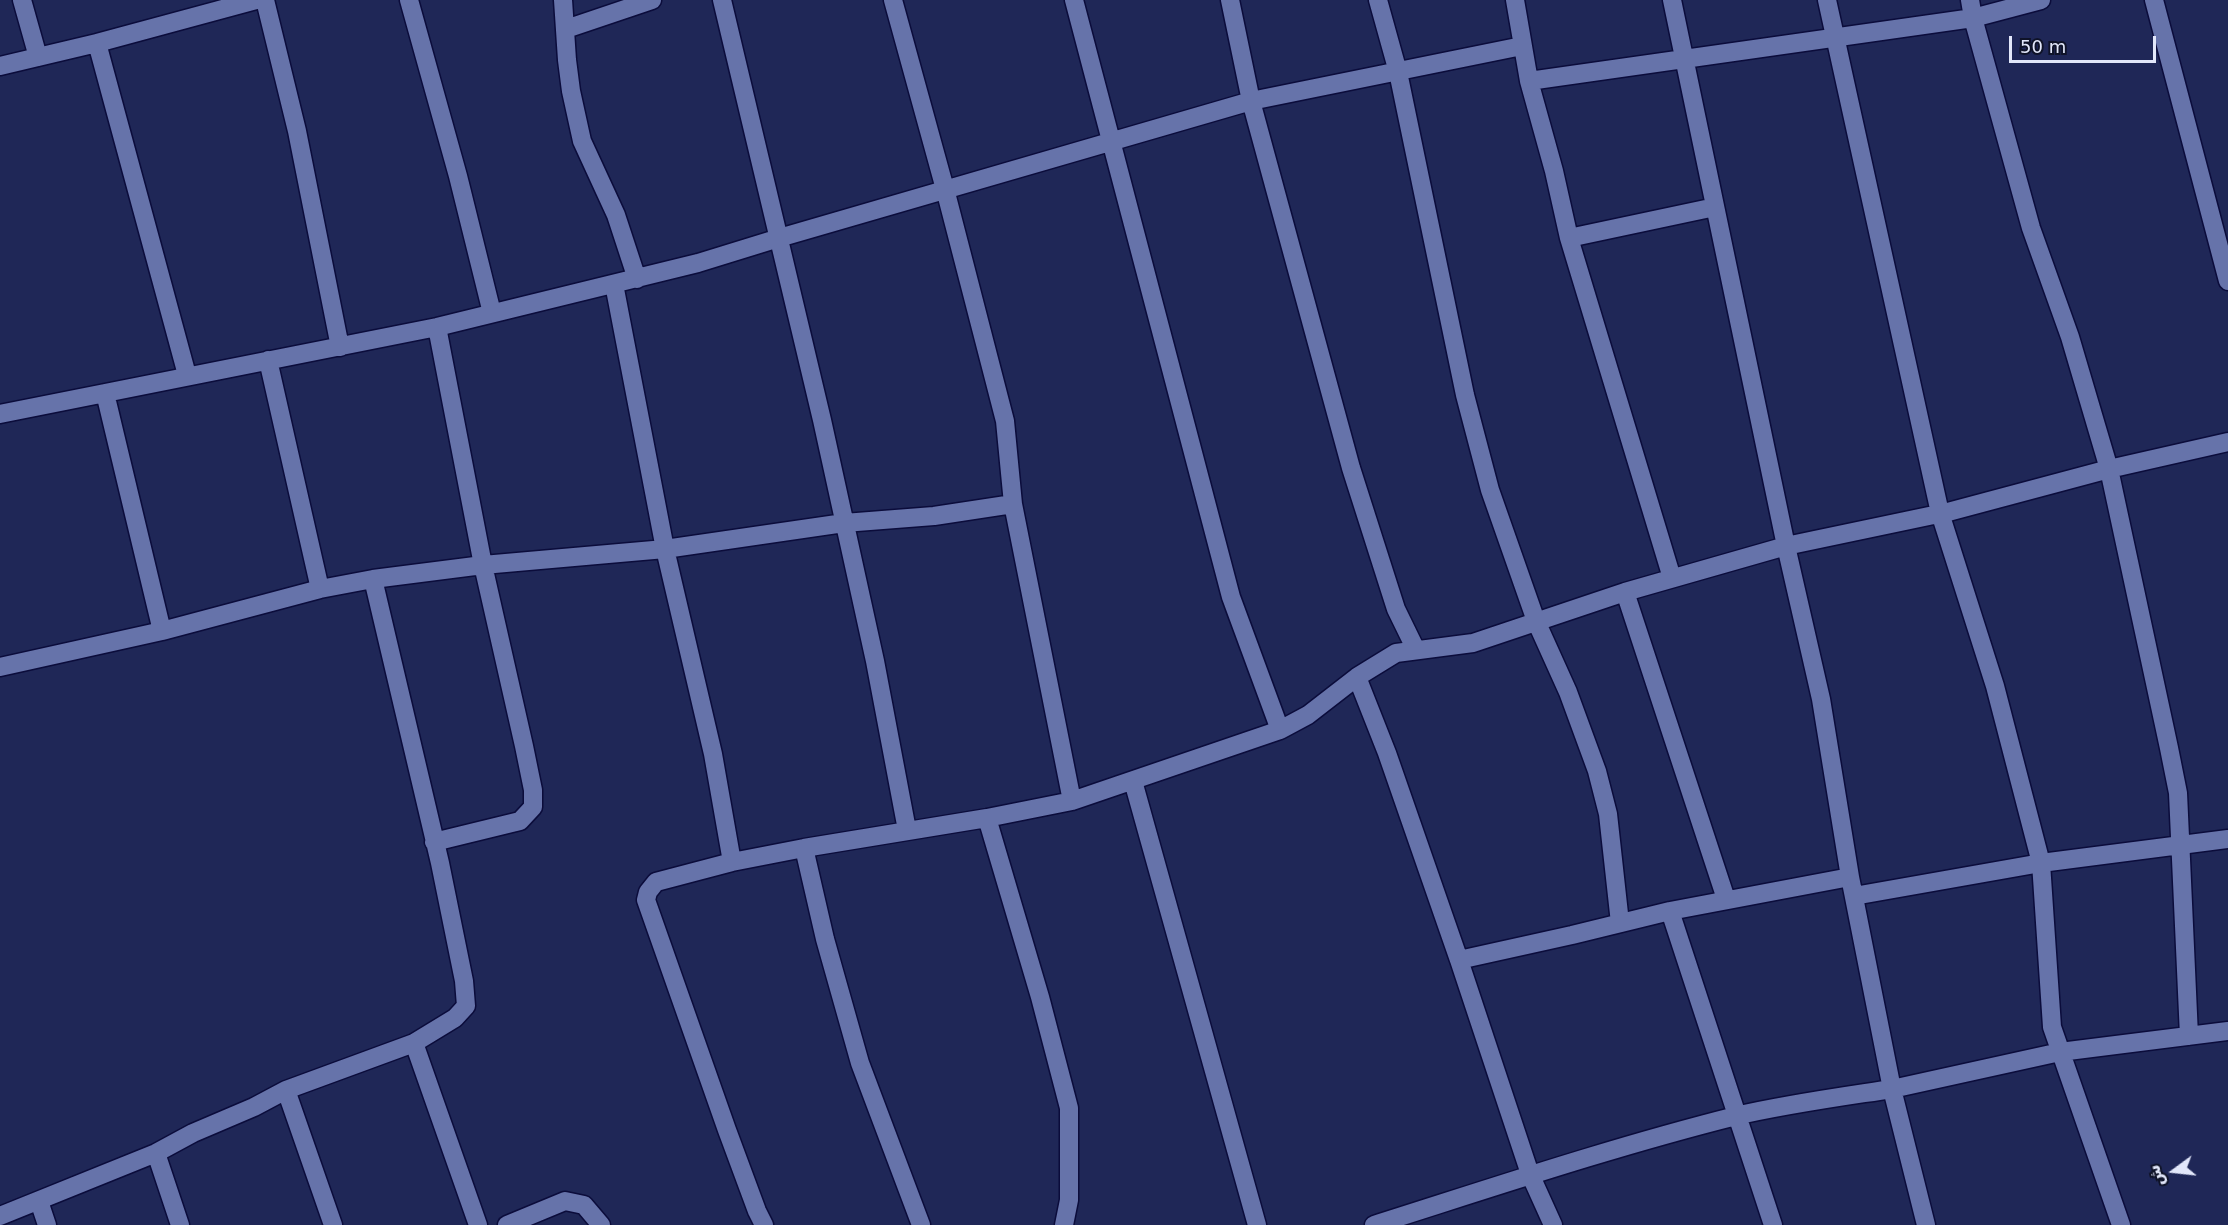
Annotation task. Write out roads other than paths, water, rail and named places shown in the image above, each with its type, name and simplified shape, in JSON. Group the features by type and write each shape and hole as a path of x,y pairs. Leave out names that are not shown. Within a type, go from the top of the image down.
{"street":[{"path":"22,0 38,57"},
{"path":"0,66 97,43 189,8 256,0"},
{"path":"265,0 297,131 340,347"},
{"path":"409,0 458,176 492,313"},
{"path":"563,0 571,91 582,141 616,215 637,279"},
{"path":"566,29 652,0"},
{"path":"722,0 822,420 875,661 907,830"},
{"path":"893,0 1005,421 1013,504 1072,801"},
{"path":"1074,0 1113,141 1180,410 1231,597 1280,730"},
{"path":"1230,0 1251,101 1350,468 1396,609 1416,650"},
{"path":"1378,0 1398,72 1465,395 1490,490 1536,621 1568,692 1597,771 1608,814 1620,923"},
{"path":"1515,0 1529,81 1554,171 1569,238 1672,578"},
{"path":"1672,0 1786,546 1821,699 1850,876 1892,1089 1926,1225"},
{"path":"1827,0 1940,513 1995,686 2041,863 2052,1027 2121,1225"},
{"path":"1970,0 2031,228 2070,337 2109,469 2178,793 2189,1036"},
{"path":"1529,81 1885,32 1973,18 2041,0"},
{"path":"2154,0 2228,281"},
{"path":"97,43 187,375"},
{"path":"0,414 437,327 637,279 1251,101 1522,45"},
{"path":"1569,238 1715,207"},
{"path":"614,284 665,549 713,754 732,862"},
{"path":"434,842 520,820 533,807 524,746 483,565 437,327"},
{"path":"268,360 320,590"},
{"path":"105,393 162,631"},
{"path":"764,1225 727,1130 646,900 648,892 656,882 732,862 1072,801 1280,730 1308,715 1357,677 1396,653 1473,643 1625,592 1786,546 1940,513 2109,469 2228,442"},
{"path":"0,667 162,631 320,590 373,579 483,565 665,549 844,523 934,516 1013,504"},
{"path":"0,1216 156,1153 193,1133 254,1107 286,1090 414,1043 455,1018 466,1006 464,981 434,842 373,579"},
{"path":"1625,592 1726,899"},
{"path":"1357,677 1388,753 1530,1174 1553,1225"},
{"path":"1133,781 1257,1225"},
{"path":"987,818 1040,997 1069,1108 1069,1200 1064,1225"},
{"path":"1854,896 2041,863 2228,839"},
{"path":"804,848 825,939 860,1063 921,1225"},
{"path":"1459,960 1670,910 1850,876"},
{"path":"1670,910 1773,1225"},
{"path":"1374,1225 1396,1222 1530,1174 1736,1116 1892,1089 2060,1052 2228,1031"},
{"path":"414,1043 478,1225"},
{"path":"286,1090 333,1225"},
{"path":"156,1153 180,1225"},
{"path":"39,1201 47,1225"},
{"path":"507,1225 565,1201 584,1204 601,1225"}]}
